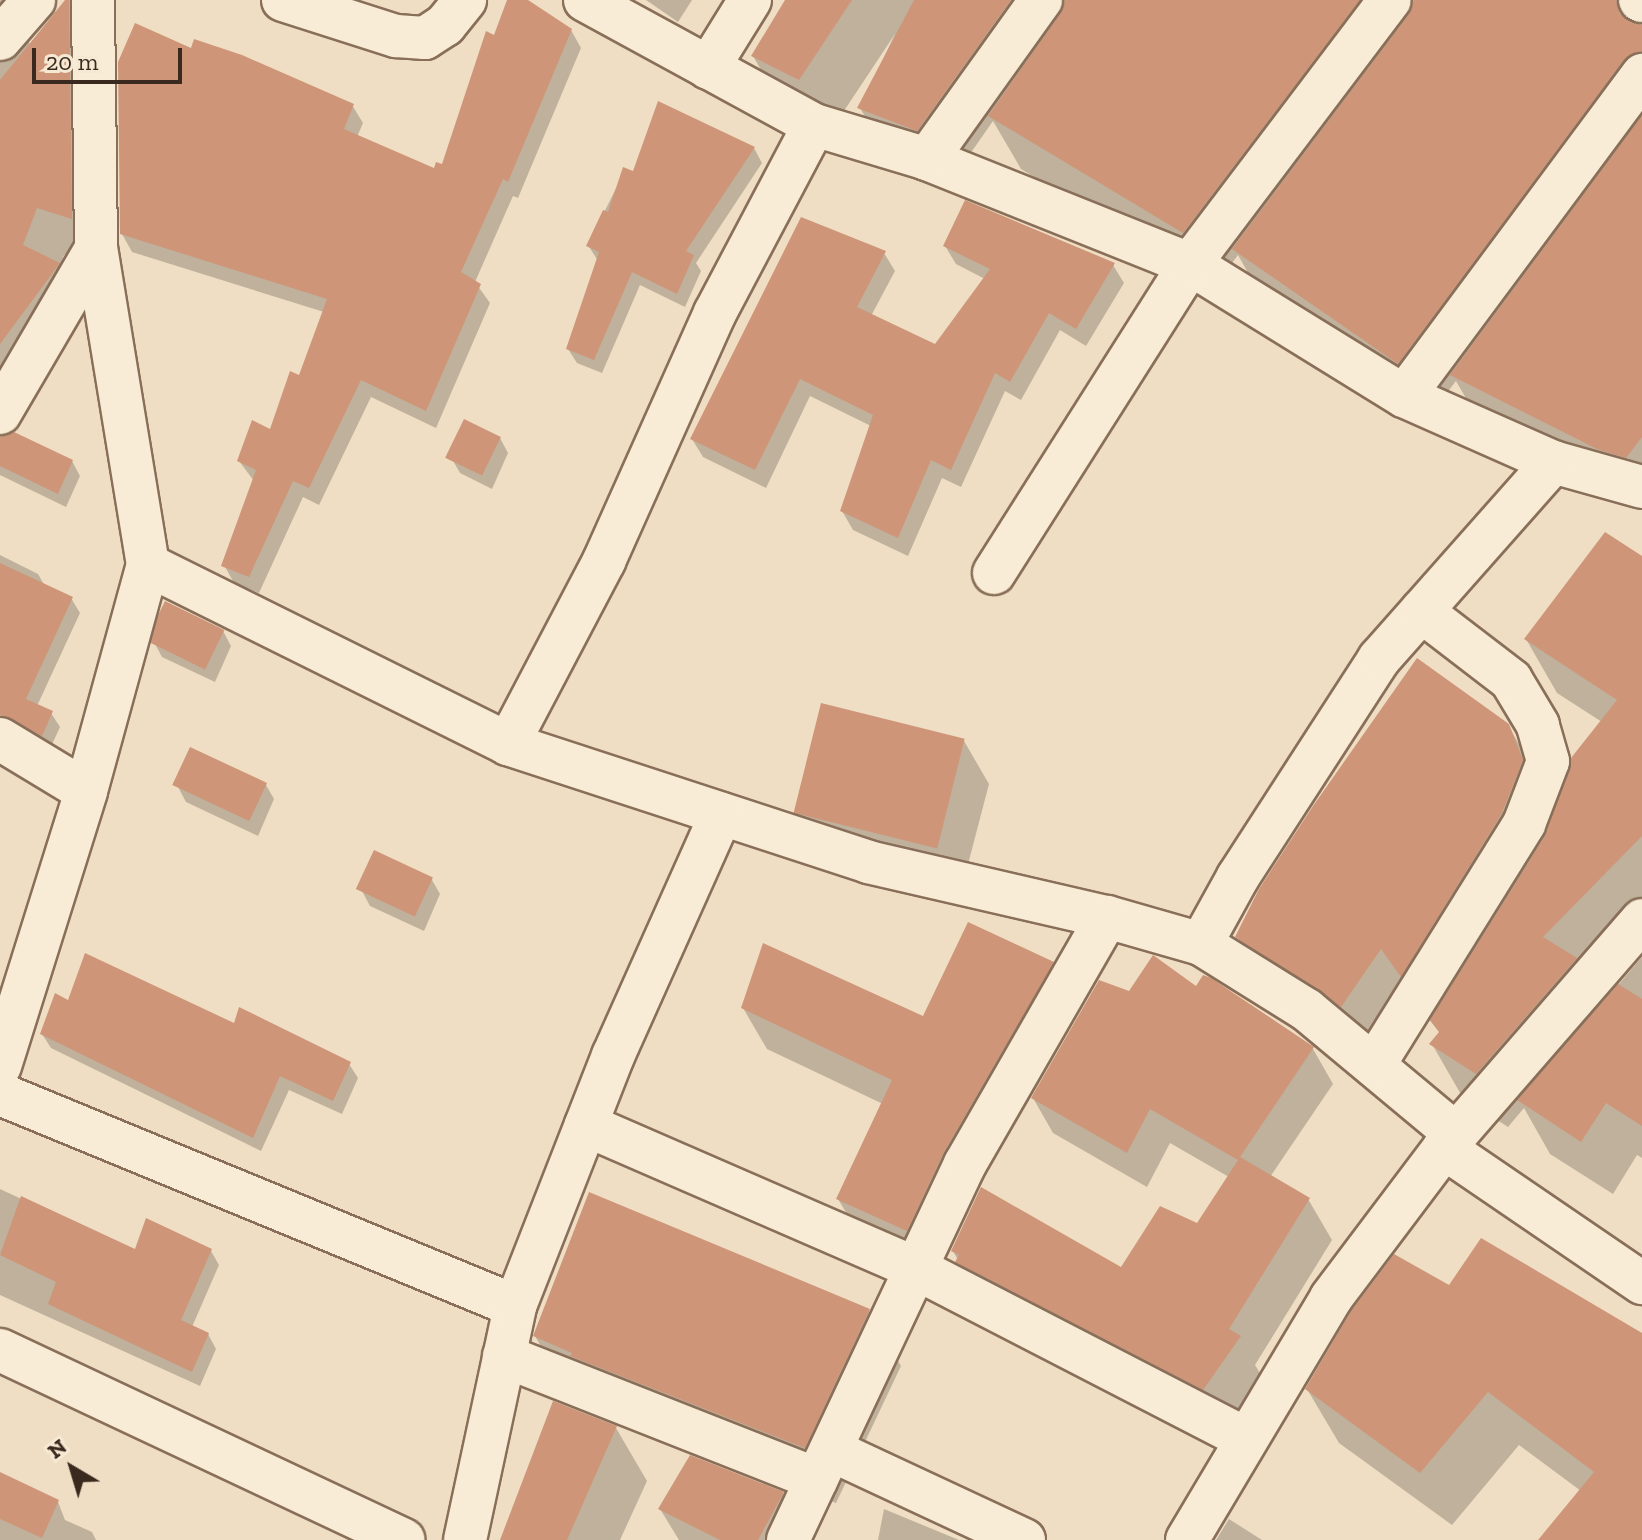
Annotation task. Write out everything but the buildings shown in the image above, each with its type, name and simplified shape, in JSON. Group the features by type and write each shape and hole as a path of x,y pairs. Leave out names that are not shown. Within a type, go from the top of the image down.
{"street":[{"path":"0,39 34,0"},
{"path":"0,1066 86,791 148,565 96,249 93,0"},
{"path":"283,0 396,36 425,38 445,25 465,0"},
{"path":"585,0 814,125 927,159 1190,264 1404,396 1553,462 1638,479"},
{"path":"708,68 750,0"},
{"path":"927,159 1041,0"},
{"path":"994,573 1190,264 1390,0"},
{"path":"1404,396 1642,75"},
{"path":"508,744 604,561 715,313 814,125"},
{"path":"0,413 96,249"},
{"path":"1201,944 1238,877 1379,659 1553,462"},
{"path":"148,565 508,744 868,862 1107,917 1201,944 1307,1010 1374,1065 1450,1141 1642,1283"},
{"path":"1374,1065 1524,824 1548,761 1538,725 1511,680 1421,611"},
{"path":"0,739 86,791"},
{"path":"465,1540 515,1306 586,1125 721,814"},
{"path":"788,1540 965,1164 1107,917"},
{"path":"1187,1540 1331,1298 1450,1141 1634,941"},
{"path":"0,1094 515,1306"},
{"path":"586,1125 917,1269 1247,1439"},
{"path":"0,1350 404,1540"},
{"path":"504,1356 824,1464 1024,1540"}]}
